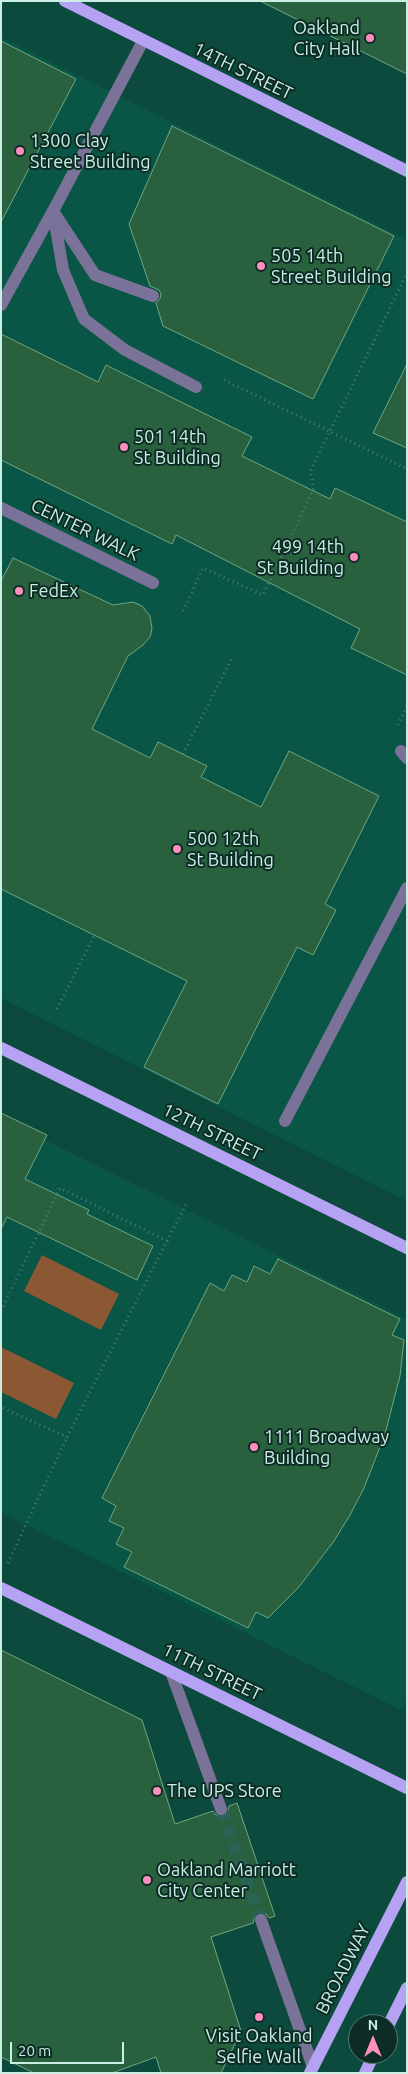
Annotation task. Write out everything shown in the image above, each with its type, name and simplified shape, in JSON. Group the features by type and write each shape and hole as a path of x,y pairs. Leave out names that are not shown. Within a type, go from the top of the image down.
{"main road":[{"name":"14TH STREET","path":"65,1 407,171"},
{"name":"12TH STREET","path":"1,1048 407,1248"},
{"name":"11TH STREET","path":"1,1588 407,1788"},
{"name":"BROADWAY","path":"312,2070 407,1882"},
{"path":"394,2014 407,1988"}],"street":[{"path":"1,305 143,41"},
{"path":"53,211 95,275 153,296"},
{"path":"53,211 63,270 84,319 125,350 196,387"},
{"name":"CENTER WALK","path":"1,508 153,583"},
{"path":"285,1122 407,888"},
{"path":"171,1672 221,1809"},
{"path":"261,1920 312,2070"}],"path":[{"path":"183,611 203,568 263,595 314,488 310,472 407,273"},
{"path":"224,380 407,469"},
{"path":"183,754 233,656"},
{"path":"56,1009 95,934"},
{"path":"1,1311 60,1188 167,1241"},
{"path":"5,1569 67,1437 188,1201"},
{"path":"1,1406 67,1437"}],"shaded area":[{"path":"1,37 407,240 407,1201 1,998"},
{"path":"1,1118 407,1319 407,1699 401,1710 1,1512"},
{"path":"42,1255 119,1294 101,1330 24,1291"},
{"path":"1,1347 74,1383 56,1419 1,1392"}],"building":[{"name":"Oakland City Hall","path":"260,1 407,1 407,74"},
{"name":"1300 Clay Street Building","path":"1,41 76,79 1,222"},
{"name":"505 14th Street Building","path":"172,126 394,236 313,399 163,326 156,303 160,299 161,294 159,290 150,286 129,224"},
{"name":"501 14th St Building","path":"1,334 98,382 106,365 252,437 242,456 330,499 335,488 407,522 407,675 351,648 360,629 176,535 172,544 1,460"},
{"path":"407,364 407,448 373,433"},
{"name":"500 12th St Building","path":"13,558 113,605 133,602 142,606 150,616 152,629 150,637 128,656 92,729 150,758 158,742 207,766 201,777 261,807 289,751 379,796 325,904 336,910 313,955 297,947 218,1104 144,1067 187,981 1,889 1,581"},
{"path":"1,1113 47,1135 25,1179 89,1210 87,1214 153,1246 137,1280 7,1217 1,1229"},
{"name":"1111 Broadway Building","path":"278,1259 400,1319 392,1335 404,1340 400,1376 385,1434 364,1488 350,1515 334,1541 298,1588 268,1618 256,1612 248,1628 124,1567 132,1552 116,1544 124,1528 109,1521 116,1506 102,1498 210,1283 224,1291 232,1275 247,1282 254,1266 270,1274"},
{"path":"1,1650 142,1720 175,1824 213,1811 216,1815 223,1817 227,1814 229,1806 237,1803 275,1916 269,1918 266,1914 259,1912 255,1915 253,1923 211,1937 241,2031 221,2073 161,2073 156,2057 112,2073 34,2073 1,2057"}],"tunnel":[{"path":"221,1809 261,1920"}],"place":[{"name":"Oakland City Hall","path":"370,38"},
{"name":"1300 Clay Street Building","path":"20,151"},
{"name":"505 14th Street Building","path":"261,266"},
{"name":"501 14th St Building","path":"124,447"},
{"name":"499 14th St Building","path":"354,557"},
{"name":"FedEx","path":"19,591"},
{"name":"500 12th St Building","path":"177,849"},
{"name":"1111 Broadway Building","path":"254,1447"},
{"name":"The UPS Store","path":"157,1791"},
{"name":"Oakland Marriott City Center","path":"147,1880"},
{"name":"Visit Oakland Selfie Wall","path":"259,2017"}]}
